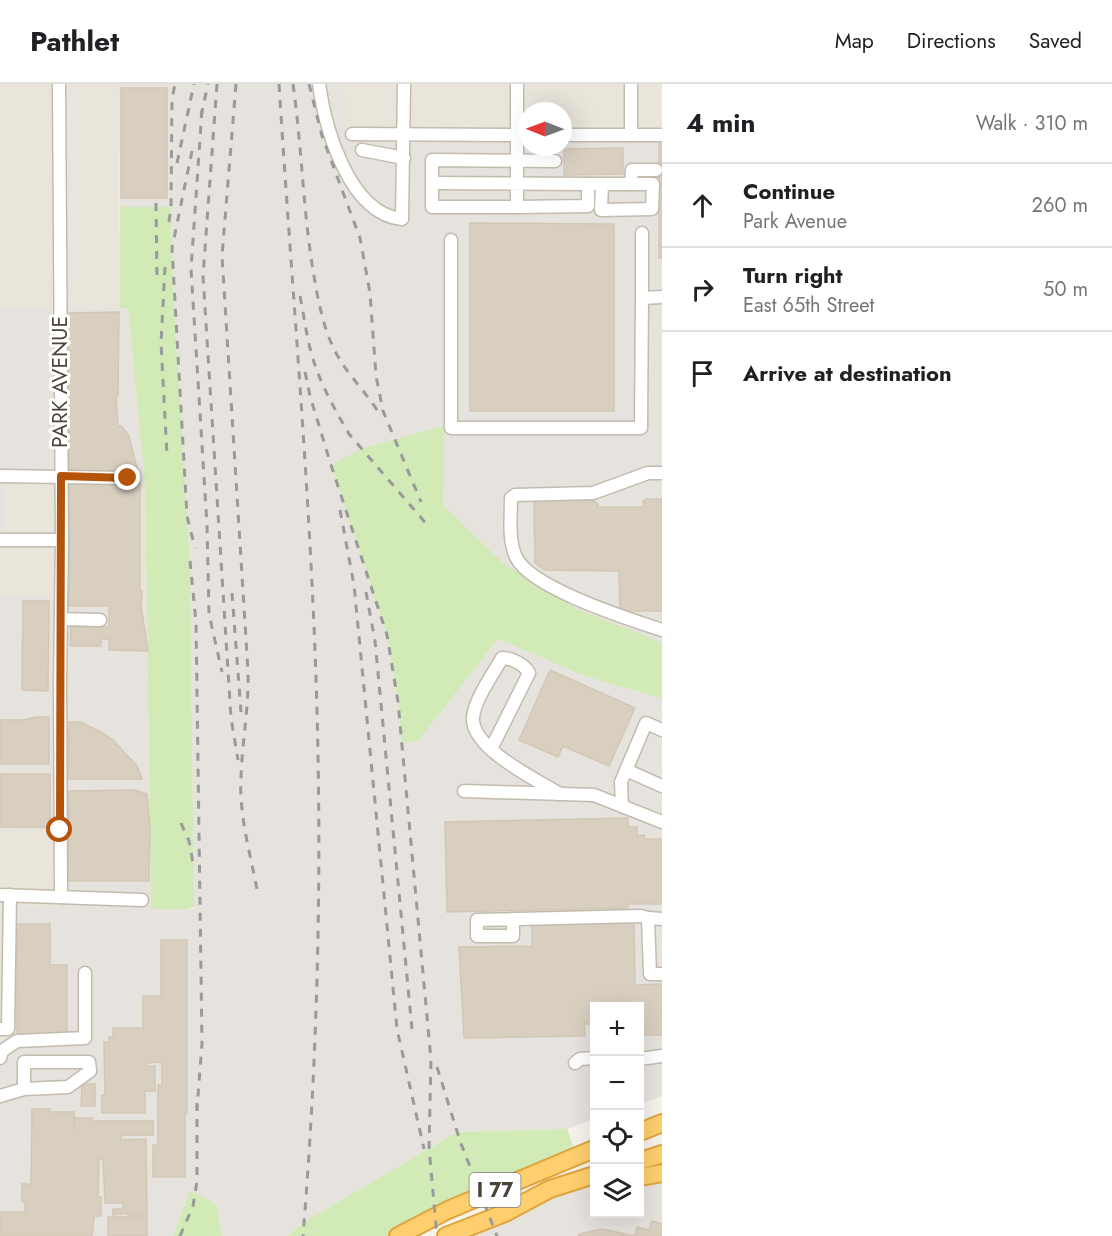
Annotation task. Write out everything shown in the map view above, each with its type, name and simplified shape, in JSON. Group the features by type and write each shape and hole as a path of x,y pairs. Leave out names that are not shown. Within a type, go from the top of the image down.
{"highway":[{"path":"644,1130 662,1125"},
{"name":"I 77","path":"398,1236 448,1210 590,1151"},
{"path":"644,1159 662,1154"},
{"path":"644,1175 662,1173"},
{"name":"I 77","path":"446,1236 505,1213 550,1189 590,1176"},
{"path":"550,1189 590,1184"}],"street":[{"name":"PARK AVENUE","path":"59,84 62,540 61,897"},
{"path":"319,84 331,134 348,176 363,198 385,215 398,219 402,219 404,84"},
{"path":"517,84 519,102"},
{"path":"631,135 632,84"},
{"path":"351,134 518,135"},
{"path":"572,135 662,135"},
{"path":"362,150 404,158"},
{"path":"517,207 518,156"},
{"path":"555,161 432,160 432,207 588,206 588,184"},
{"path":"631,184 632,170 656,170"},
{"path":"432,183 653,184 652,209 601,210 602,184"},
{"path":"451,240 451,428 641,428 642,233"},
{"path":"642,298 662,297"},
{"path":"662,473 648,473 593,493 515,495 511,498 511,531 515,555 521,567 551,586 599,609 662,630"},
{"path":"0,476 128,478"},
{"path":"0,540 62,540"},
{"path":"61,619 100,620"},
{"path":"491,748 529,674 526,668 507,658 502,658 477,705 473,718 475,730 491,748 503,759 560,794"},
{"path":"622,806 621,782 646,723 662,730"},
{"path":"626,770 662,786"},
{"path":"464,791 594,795 662,822"},
{"path":"4,1029 5,895 142,900"},
{"path":"513,919 641,916 662,919"},
{"path":"648,918 650,974 662,974"},
{"path":"0,1058 2,1051 17,1041 85,1038 85,973"},
{"path":"644,1058 662,1056"},
{"path":"575,1063 579,1059 590,1058"},
{"path":"0,1096 24,1089 68,1087 90,1071 89,1062 24,1062 24,1089"}],"shaded area":[{"path":"0,84 119,84 120,308 0,307"},
{"path":"119,84 344,84 345,134 518,135 518,156 572,156 572,135 662,135 662,669 331,465 387,635 402,743 418,741 498,639 582,675 662,699 662,1096 644,1103 644,1002 590,1002 590,1120 567,1129 457,1132 304,1222 287,1236 222,1236 216,1204 190,1192 173,1236 0,1236 0,1041 15,1036 16,908 60,909 61,897 60,830 0,829 0,597 61,597 61,476 5,476 5,540 0,540 0,307 128,308 145,485 151,909 194,909 190,561 173,290 171,208 120,207"},
{"path":"344,84 662,84 662,135 572,135 572,102 518,102 518,135 344,134"},
{"path":"5,476 61,476 61,597 0,597 0,540 5,539"},
{"path":"0,829 60,829 61,909 16,909 15,1037 4,1041 0,1041"},
{"path":"662,1173 662,1236 446,1236 550,1189 590,1184 590,1218 644,1218 644,1176"}],"green space":[{"path":"120,207 171,207 173,290 190,561 194,907 187,909 151,909 145,485 128,308 120,308"},
{"path":"444,426 443,505 504,564 577,609 662,643 662,699 582,675 498,639 418,741 402,743 387,635 331,465 363,448"},
{"path":"567,1129 577,1156 398,1236 287,1236 304,1222 457,1132"},
{"path":"190,1191 216,1204 222,1236 173,1236"}],"building":[{"path":"121,88 167,88 167,198 121,198"},
{"path":"659,140 662,140 662,258 659,258"},
{"path":"623,148 623,174 564,175 564,156 572,156 572,149"},
{"path":"470,223 614,224 614,411 470,411"},
{"path":"119,312 118,395 116,396 118,427 121,426 129,436 138,472 69,473 68,313"},
{"path":"69,483 140,483 140,591 142,591 141,606 148,651 109,650 109,639 101,639 101,646 70,646 71,627 109,627 109,606 69,606"},
{"path":"534,499 592,499 598,507 643,507 643,501 647,499 662,499 662,611 620,611 619,571 545,570 535,563"},
{"path":"23,601 49,601 48,691 22,690"},
{"path":"550,670 635,708 609,766 563,746 558,757 519,740"},
{"path":"49,717 49,764 0,764 0,720 22,720"},
{"path":"69,722 80,722 113,740 137,766 142,779 68,779"},
{"path":"0,774 50,774 50,827 0,827"},
{"path":"134,790 147,794 150,825 149,881 68,881 69,791"},
{"path":"628,818 628,827 637,827 637,836 644,835 644,839 662,839 662,904 628,904 628,908 447,912 445,822"},
{"path":"634,921 635,985 662,984 662,1035 644,1035 644,1002 590,1002 590,1024 586,1024 587,1014 584,1014 585,1036 464,1038 459,947 532,946 532,923"},
{"path":"17,924 50,924 50,965 67,965 67,1034 17,1034"},
{"path":"161,940 187,940 185,1177 153,1177 153,1145 158,1145 158,1085 162,1085 162,1062 147,1063 147,1066 155,1066 155,1091 145,1091 145,1113 102,1113 102,1095 105,1095 104,1042 109,1042 109,1037 113,1037 113,1028 143,1028 143,996 161,996"},
{"path":"82,1084 95,1084 95,1106 81,1106"},
{"path":"32,1109 74,1112 74,1131 75,1118 93,1118 93,1121 153,1121 153,1135 121,1135 121,1140 146,1139 147,1215 128,1215 128,1213 113,1215 113,1209 123,1209 123,1203 105,1203 103,1159 99,1159 98,1197 101,1197 101,1216 94,1216 92,1236 0,1236 0,1212 25,1212 25,1202 22,1202 22,1184 31,1184"},
{"path":"108,1217 147,1217 147,1236 108,1236"},
{"path":"652,1221 662,1224 662,1236 635,1236 637,1227 649,1230"},
{"path":"602,1229 635,1236 578,1236"}],"railway":[{"path":"169,222 172,99 175,84"},
{"path":"177,163 194,84"},
{"path":"201,116 208,84"},
{"path":"217,84 203,276 231,718 238,760"},
{"path":"236,84 222,256 248,671 241,792 246,834 257,889"},
{"path":"279,84 308,503 318,755 319,876 316,996 303,1236"},
{"path":"293,84 307,228 321,313 329,339 338,356 380,415"},
{"path":"309,84 322,136 360,238 370,293 376,376 383,411 421,502"},
{"path":"202,110 191,269 207,525 209,614 222,672"},
{"path":"192,151 172,248 187,516 195,548"},
{"path":"156,203 157,280"},
{"path":"165,267 161,343 167,455"},
{"path":"300,296 314,363 349,434 429,527"},
{"path":"305,372 331,465 387,635 398,702 431,1060 429,1148 437,1236"},
{"path":"340,510 354,585 397,1029 424,1149"},
{"path":"190,561 196,622 202,1044 197,1108"},
{"path":"366,592 375,641 412,1029"},
{"path":"232,593 241,712"},
{"path":"181,823 189,841 193,863"},
{"path":"437,1067 460,1141 497,1236"},
{"path":"180,1236 193,1206 197,1181 197,1100"}],"route":[{"path":"60,830 61,476 128,478"}]}
